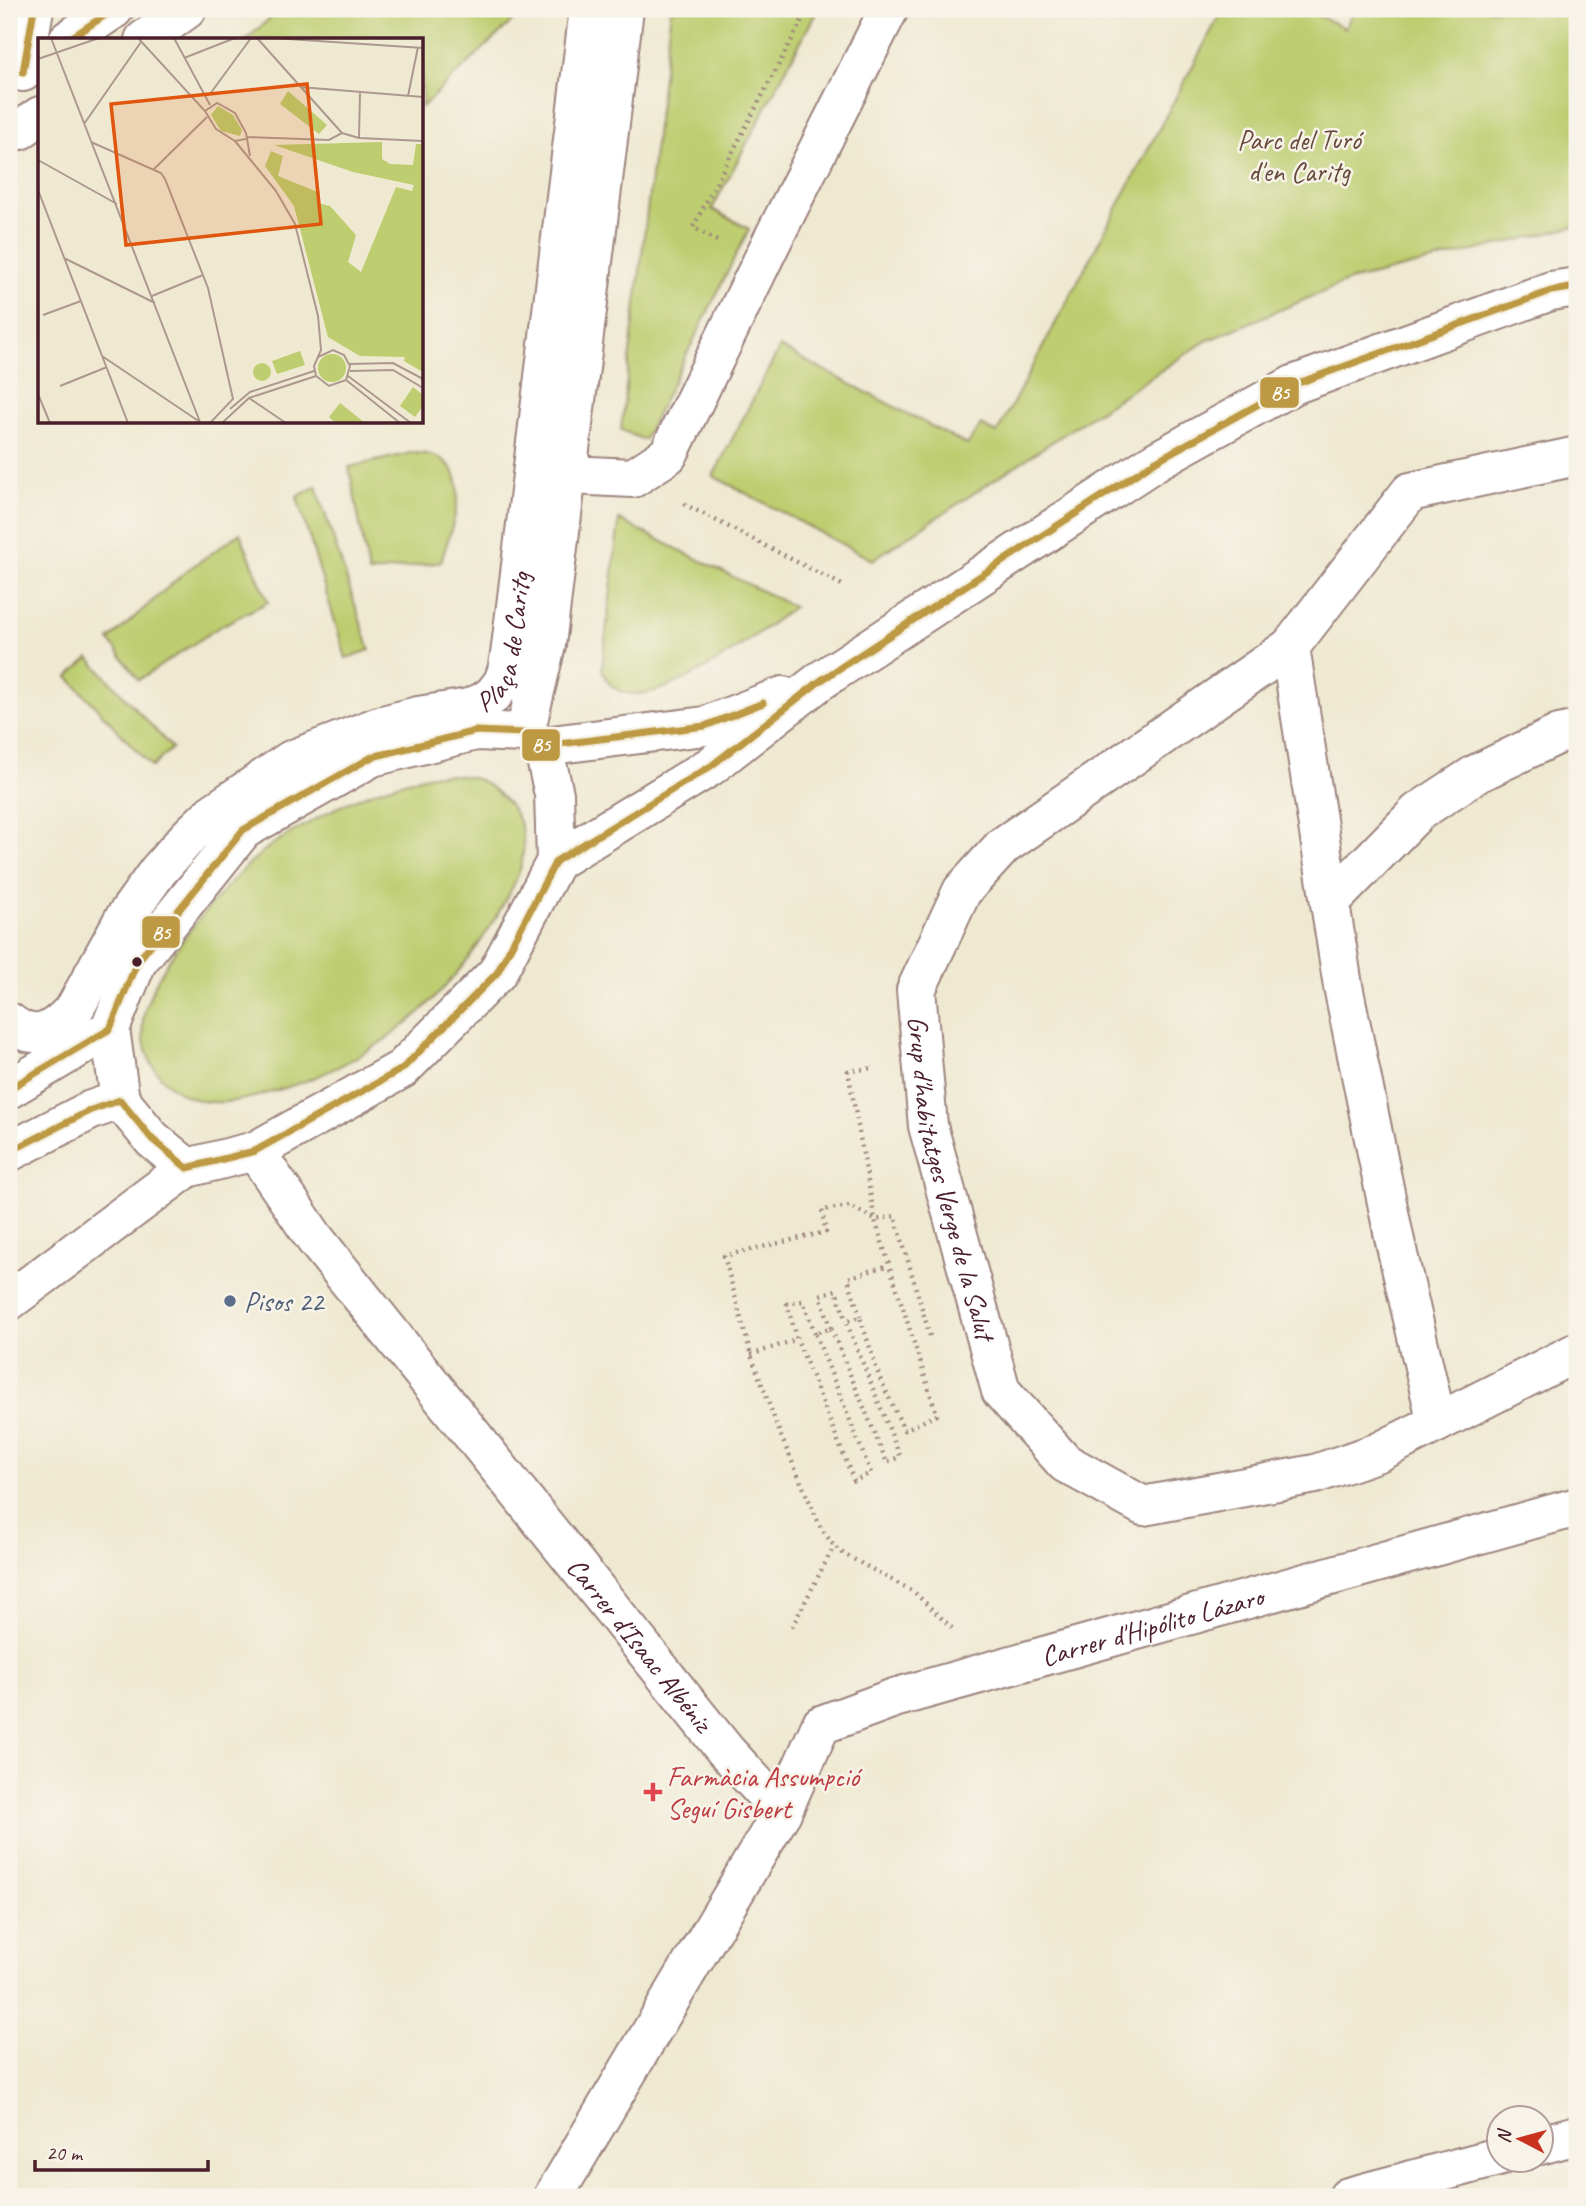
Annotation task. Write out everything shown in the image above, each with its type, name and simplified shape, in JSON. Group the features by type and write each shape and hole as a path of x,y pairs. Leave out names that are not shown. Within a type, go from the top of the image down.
{"street":[{"path":"24,71 34,9"},
{"path":"71,38 114,9"},
{"path":"147,38 187,9"},
{"name":"Plaça de Caritg","path":"9,1022 21,1032 36,1034 53,1028 66,1018 75,1008 123,920 137,900 158,871 213,813 291,760 379,726 418,716 469,708 494,695 503,682 508,671 589,9"},
{"name":"Plaça de Caritg","path":"534,739 624,9"},
{"path":"568,475 633,478 668,455 889,9"},
{"path":"9,127 20,130 38,117"},
{"path":"556,861 711,766 820,681 1156,461 1293,385 1551,291 1577,287"},
{"name":"Grup d'habitatges Verge de la Salut","path":"1577,456 1410,492 1290,647 1003,846 962,891 916,990 928,1126 1001,1391 1065,1463 1143,1506 1315,1474 1379,1452 1577,1353"},
{"path":"1290,647 1343,986 1391,1224 1437,1423"},
{"path":"187,1168 152,1139 121,1100 110,1029 137,962 243,830 372,757 476,731 534,739 705,726 820,681"},
{"path":"1330,902 1418,812 1476,774 1559,734 1577,730"},
{"path":"9,1301 187,1168 255,1151 402,1069 497,973 556,861 554,794 534,739"},
{"path":"9,1088 110,1029"},
{"path":"9,1152 91,1110 121,1100"},
{"name":"Carrer d'Isaac Albéniz","path":"255,1151 324,1250 725,1751 782,1812"},
{"name":"Carrer d'Hipólito Lázaro","path":"782,1812 821,1725 894,1698 1577,1507"},
{"path":"553,2197 782,1812"},
{"path":"1554,2141 1577,2135"},
{"path":"1348,2197 1484,2161"}],"path":[{"path":"633,478 842,585"},
{"path":"872,1056 873,1068 848,1071 875,1220 937,1415 904,1430 879,1376 848,1279 889,1265"},
{"path":"875,1220 850,1206 822,1210 826,1232 724,1256 751,1355 785,1446 821,1528 834,1546 844,1554 914,1592 956,1632"},
{"path":"836,1290 846,1321 900,1456 887,1463 820,1295 836,1290"},
{"path":"803,1301 815,1333 871,1473 854,1481 797,1339 787,1304 803,1301"},
{"path":"846,1321 860,1317"},
{"path":"815,1333 831,1328"},
{"path":"751,1355 797,1339"},
{"path":"792,1627 834,1546"}],"green space":[{"path":"280,9 525,9 424,105 424,38 248,38"},
{"path":"671,9 818,9 712,209 749,229 644,440 621,430"},
{"name":"Parc del Turó d'en Caritg","path":"1223,9 1304,9 1345,28 1355,9 1577,9 1577,226 1349,281 1206,341 872,560 713,476 780,347 967,445 981,425 997,433"},
{"path":"411,453 433,456 448,464 456,476 456,509 441,562 369,573 349,467"},
{"path":"316,486 370,650 346,658 297,497"},
{"path":"619,520 794,607 726,656 695,674 664,688 637,694 615,688 602,668"},
{"path":"240,533 268,602 219,627 139,680 109,640 186,571"},
{"path":"89,658 172,748 152,767 68,677"},
{"path":"436,774 469,777 493,788 517,817 523,846 519,872 512,888 479,944 446,985 392,1035 358,1057 303,1082 254,1097 225,1102 196,1099 182,1094 168,1084 155,1068 146,1050 143,1030 145,1010 163,969 210,906 260,854 287,835 368,794"}],"transit line":[{"name":"B5","path":"23,72 34,9"},
{"name":"B5","path":"71,38 114,9"},
{"name":"B5","path":"9,1152 91,1110 120,1100 152,1139 187,1168 255,1151 402,1069 497,973 556,861 711,766 820,681 1156,461 1293,385 1551,291 1577,287"},
{"name":"B5","path":"9,1089 110,1029 137,962 243,830 372,757 476,731 525,733 543,746 705,726 763,703"}],"place":[{"name":"Pisos 22","path":"230,1301"},
{"name":"Farmàcia Assumpció Seguí Gisbert","path":"653,1792"}]}
